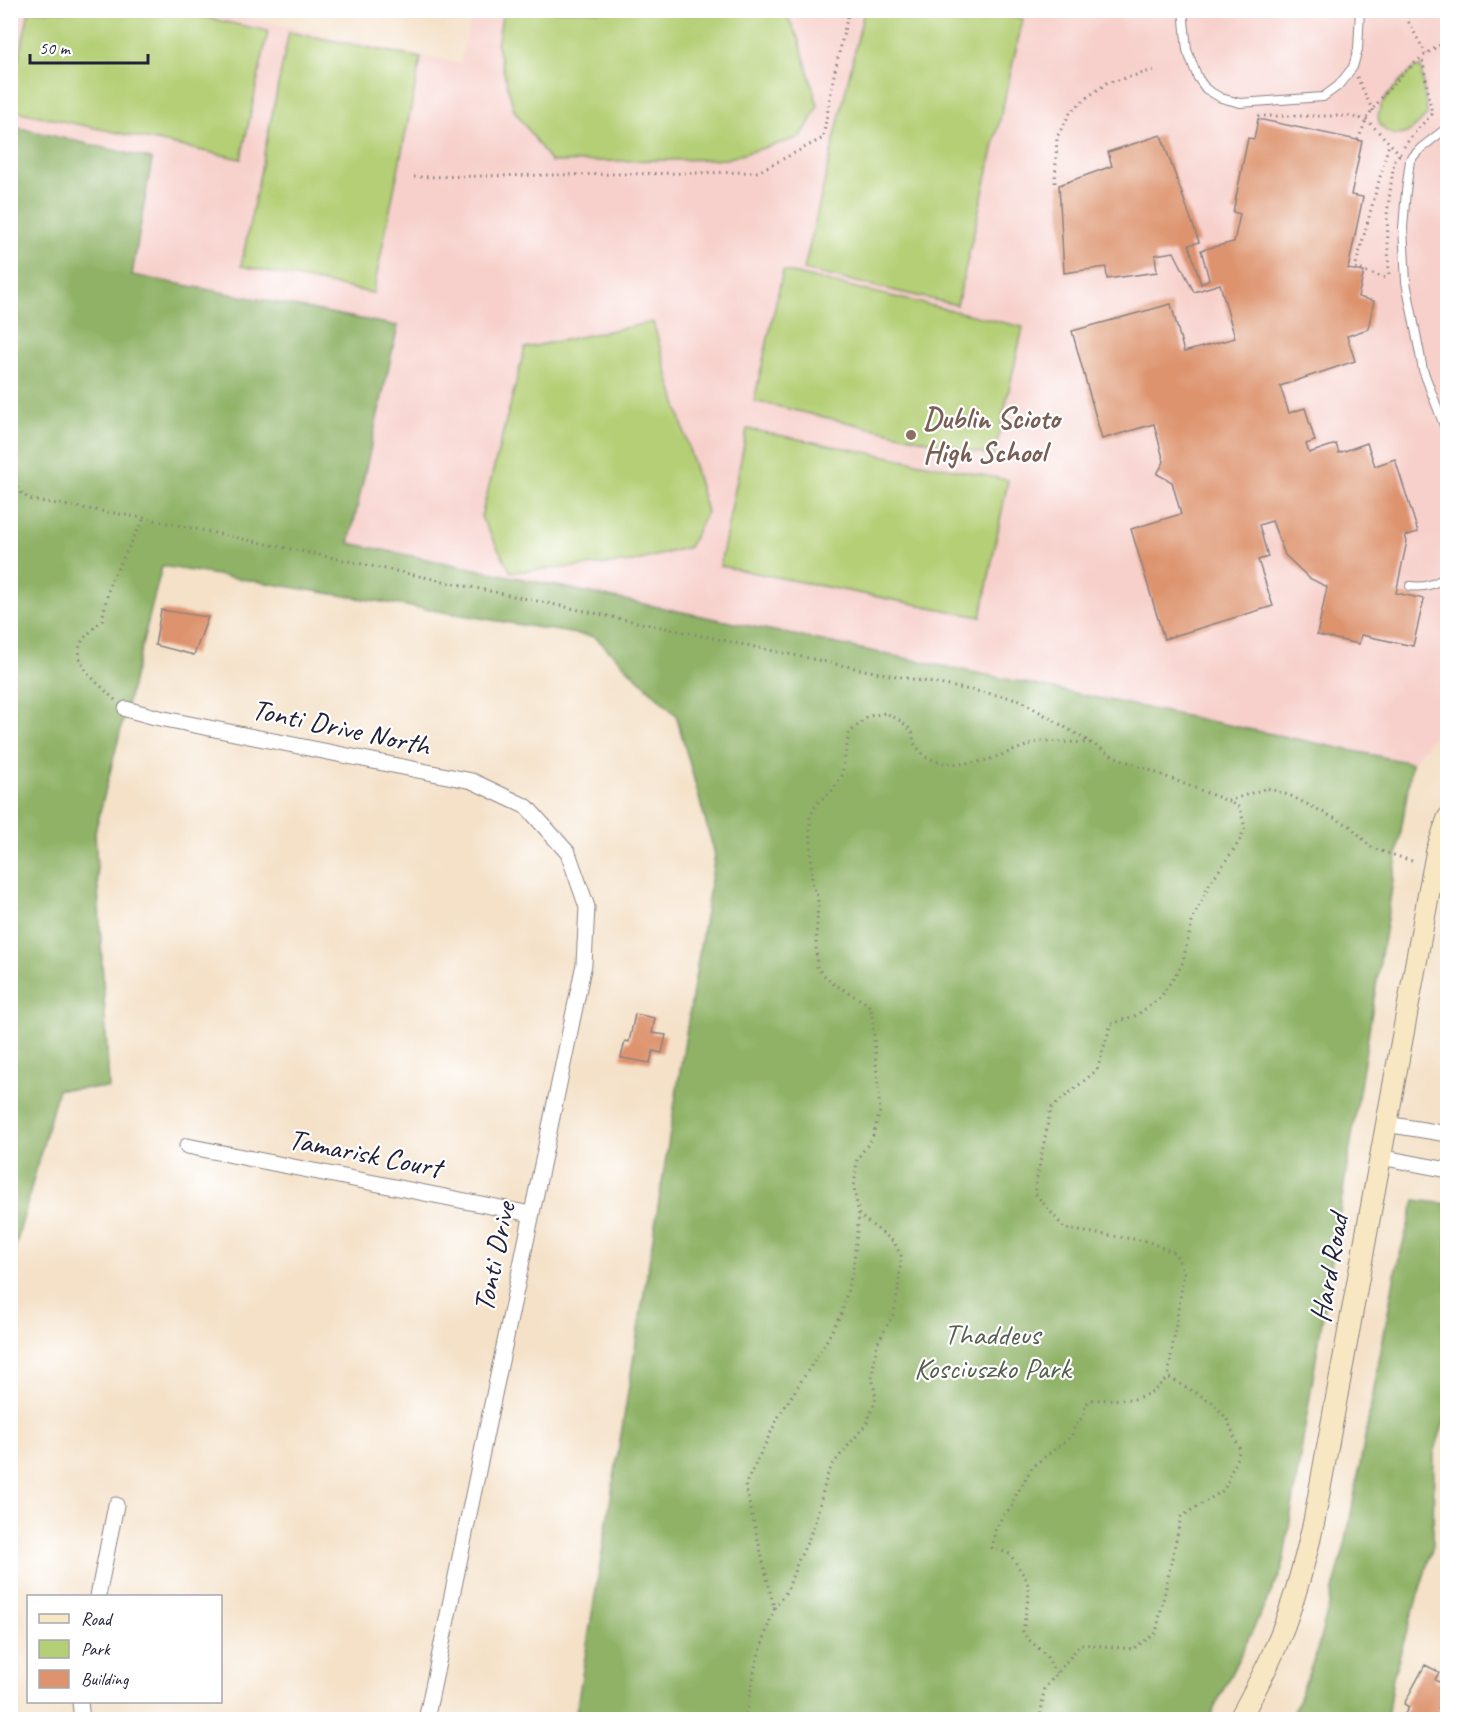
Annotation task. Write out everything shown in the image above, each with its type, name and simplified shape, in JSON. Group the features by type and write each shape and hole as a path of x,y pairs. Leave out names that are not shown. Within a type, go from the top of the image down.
{"main road":[{"name":"Hard Road","path":"1239,1719 1273,1654 1304,1566 1430,886 1437,850 1448,818"}],"street":[{"name":"Tonti Drive North","path":"126,709 472,782 527,807 537,818"},
{"name":"Tonti Drive","path":"426,1719 584,964 587,907 568,853 537,818"},
{"path":"1386,1124 1448,1134"},
{"name":"Tamarisk Court","path":"187,1146 531,1214"},
{"path":"1380,1157 1448,1170"},
{"path":"98,1595 116,1505"},
{"path":"80,1703 82,1719"}],"lane":[{"path":"1183,10 1187,50 1198,78 1206,89 1221,98 1240,103 1323,97 1338,86 1353,67 1359,49 1360,10"},
{"path":"1448,127 1421,148 1410,160 1403,228 1406,282 1424,370 1448,436"},
{"path":"1410,586 1422,588 1448,576"}],"path":[{"path":"10,26 14,10"},
{"path":"414,177 759,172 823,138 849,10"},
{"path":"1408,10 1408,21 1426,54"},
{"path":"1358,140 1366,120 1386,94 1417,61 1442,43 1448,42"},
{"path":"1353,67 1373,111"},
{"path":"1055,183 1057,137 1070,113 1107,83 1158,69"},
{"path":"1258,116 1348,116 1366,120 1399,154 1410,160"},
{"path":"1385,278 1354,267 1389,144"},
{"path":"10,471 23,496 32,500 144,518 864,670 1018,699 1113,756 1228,801 1240,808 1245,828 1239,842 1210,883 1193,918 1182,965 1160,998 1137,1015 1111,1024 1097,1070 1051,1108 1034,1192 1065,1229 1147,1241 1175,1253 1184,1272 1168,1377 1153,1392 1134,1399 1090,1400 1071,1437 1032,1466 1012,1507 1003,1515 995,1531 992,1548 1010,1554 1027,1580 1029,1592 1023,1631 1046,1655 1052,1667 1058,1672"},
{"path":"126,709 88,674 80,660 79,648 83,639 102,620 110,584 144,518"},
{"path":"774,1608 745,1485 780,1414 822,1349 842,1312 853,1269 859,1215 854,1188 857,1159 872,1139 880,1111 872,1013 868,1004 832,983 818,968 816,946 818,899 812,882 810,817 817,803 833,790 842,775 849,733 869,716 886,713 902,721 912,731 914,743 925,757 942,763 964,764 987,760 1040,741 1092,743"},
{"path":"1228,801 1267,788 1291,796 1350,826 1372,848 1412,861"},
{"path":"745,1719 756,1663 774,1608 787,1591 808,1541 827,1476 833,1464 852,1444 867,1423 876,1398 872,1376 877,1344 894,1313 901,1256 894,1242 859,1215"},
{"path":"1040,1719 1044,1689 1081,1644 1133,1649 1156,1633 1181,1517 1224,1490 1240,1450 1227,1419 1212,1402 1168,1377"}],"shaded area":[{"name":"Dublin Scioto High School","path":"14,11 217,11 460,64 473,11 1447,11 1447,719 1412,763 349,543 398,326 132,275 152,159 11,126 10,31"}],"green space":[{"path":"988,10 1023,19 957,305 804,270 864,11"},
{"path":"29,11 175,11 268,31 241,159 11,110 11,96"},
{"path":"503,11 785,11 799,40 818,106 801,137 726,159 551,162 514,110 497,46"},
{"path":"289,32 421,58 373,293 241,266"},
{"path":"1421,67 1427,115 1409,132 1395,134 1386,131 1378,118 1381,106 1389,94 1414,68"},
{"name":"Thaddeus Kosciuszko Park","path":"11,126 152,159 132,275 398,326 349,543 1412,763 1282,1570 1209,1719 575,1719 715,855 676,715 595,637 162,566 95,832 109,1088 58,1089 11,1263"},
{"path":"783,271 1023,327 994,456 754,401"},
{"path":"653,322 707,512 689,547 633,562 511,572 481,517 525,348"},
{"path":"747,429 1008,480 981,617 720,566"},
{"path":"1415,1200 1447,1204 1448,1410 1434,1453 1433,1546 1393,1677 1387,1719 1291,1719 1316,1654 1346,1541 1396,1269"}],"building":[{"name":"Dublin Scioto High School","path":"1258,119 1362,141 1351,195 1363,197 1348,269 1364,272 1358,297 1374,301 1368,329 1347,336 1355,361 1280,386 1289,413 1305,408 1315,441 1306,444 1309,453 1336,444 1339,453 1367,443 1375,466 1395,459 1418,532 1405,536 1407,541 1396,593 1424,599 1413,646 1361,635 1359,644 1317,635 1327,587 1309,578 1285,555 1272,521 1259,525 1268,557 1258,560 1273,606 1164,639 1131,529 1181,514 1172,482 1157,474 1164,462 1154,424 1102,439 1072,331 1171,304 1184,352 1235,338 1220,284 1194,292 1174,252 1155,255 1157,272 1107,279 1106,267 1064,273 1059,185 1112,166 1108,152 1161,135 1199,242 1189,245 1201,284 1209,279 1201,250 1234,242 1240,214 1233,212 1248,138 1254,139"},
{"path":"161,610 208,617 194,655 155,645"},
{"path":"635,1014 655,1018 652,1033 666,1035 662,1053 653,1051 650,1063 621,1058 625,1041 629,1042"},
{"path":"1425,1665 1439,1672 1435,1680 1448,1687 1448,1704 1444,1702 1440,1706 1438,1709 1441,1711 1436,1720 1409,1720 1403,1717 1409,1707 1404,1704"}],"place":[{"name":"Dublin Scioto High School","path":"911,435"}]}
